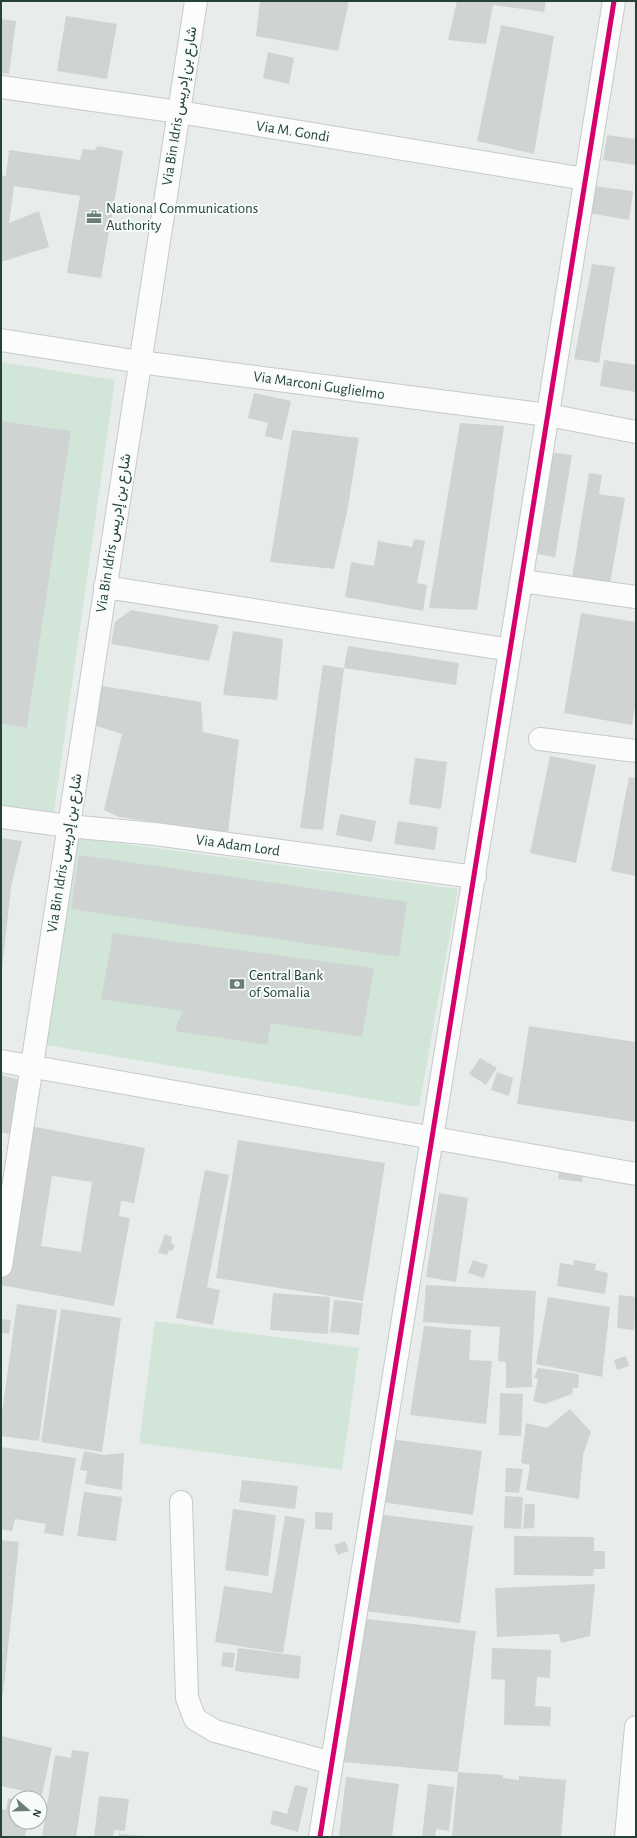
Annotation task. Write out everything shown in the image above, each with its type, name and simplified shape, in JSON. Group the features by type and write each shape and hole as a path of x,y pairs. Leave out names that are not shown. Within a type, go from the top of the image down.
{"street":[{"name":"Via Bin Idris شارع بن إدريس","path":"1,1266 196,1"},
{"path":"320,1837 475,877 614,1"},
{"name":"Via M. Gondi","path":"1,87 179,112 585,179"},
{"name":"Via Marconi Guglielmo","path":"1,340 140,362 548,416 636,432"},
{"path":"522,582 636,597"},
{"path":"105,587 510,650"},
{"path":"540,739 636,751"},
{"name":"Via Adam Lord","path":"1,817 68,826 155,834 475,877"},
{"path":"1,1061 31,1065 433,1139 636,1174"},
{"path":"180,1502 187,1698 195,1719 214,1731 332,1763"},
{"path":"626,1837 636,1727"}],"green space":[{"path":"1,362 115,380 54,812 1,805 1,724 27,728 71,431 1,421"},
{"path":"73,837 458,889 419,1107 46,1045"},
{"path":"155,1321 359,1348 342,1470 139,1443"}],"building":[{"path":"260,1 349,1 338,51 256,36"},
{"path":"457,1 546,1 544,12 493,5 486,44 448,40"},
{"path":"66,16 117,24 107,79 57,71"},
{"path":"1,19 16,21 9,74 1,73"},
{"path":"501,25 554,36 534,154 477,141"},
{"path":"268,52 294,58 289,84 263,78"},
{"path":"607,135 636,139 636,165 603,160"},
{"name":"National Communications Authority","path":"98,146 123,151 101,278 67,273 80,196 14,186 9,223 39,211 49,247 1,262 1,175 6,176 9,150 80,160 83,149 94,150"},
{"path":"593,186 633,191 629,220 588,213"},
{"path":"592,264 615,267 599,363 574,359"},
{"path":"604,360 636,365 636,392 600,386"},
{"path":"254,393 291,401 282,440 265,436 268,423 248,418"},
{"path":"1,421 71,431 27,728 1,724"},
{"path":"460,423 504,426 477,610 429,608"},
{"path":"292,430 359,438 348,507 334,569 270,562"},
{"path":"555,453 572,455 555,557 531,553 549,456"},
{"path":"589,473 602,475 599,494 625,498 610,583 572,578"},
{"path":"414,539 425,541 417,583 427,585 423,611 345,597 351,562 374,566 378,541 412,547"},
{"path":"131,610 219,625 209,661 111,644 115,622"},
{"path":"581,613 636,622 636,700 632,725 564,713"},
{"path":"233,631 283,639 277,700 223,695"},
{"path":"348,646 459,663 456,685 344,668"},
{"path":"323,665 344,668 323,830 300,828"},
{"path":"102,686 201,702 203,732 239,740 228,833 119,817 104,810 122,734 96,726"},
{"path":"550,756 596,765 576,863 530,853"},
{"path":"415,758 447,762 441,809 409,804"},
{"path":"629,777 636,778 636,876 611,871"},
{"path":"340,814 376,821 372,842 336,835"},
{"path":"398,821 438,827 435,850 394,844"},
{"path":"1,838 22,841 11,887 2,970"},
{"name":"Central Bank of Somalia","path":"79,855 407,902 399,957 71,909"},
{"name":"Central Bank of Somalia","path":"113,933 374,968 362,1037 271,1023 267,1045 175,1031 182,1011 101,999"},
{"path":"529,1026 636,1042 636,1122 517,1104"},
{"path":"480,1058 497,1068 486,1085 469,1074"},
{"path":"497,1072 513,1078 509,1096 491,1090"},
{"path":"1,1075 24,1081 16,1136 1,1132"},
{"path":"20,1124 145,1148 134,1203 121,1201 119,1216 130,1218 114,1306 1,1285 1,1223","holes":["52,1176 92,1182 81,1252 41,1246"]},
{"path":"238,1140 385,1163 363,1301 216,1278"},
{"path":"561,1156 585,1159 582,1182 558,1179"},
{"path":"205,1170 229,1175 207,1287 220,1290 213,1325 176,1318"},
{"path":"439,1193 468,1198 456,1282 426,1277"},
{"path":"165,1234 172,1237 171,1243 175,1245 172,1251 169,1250 167,1255 158,1253"},
{"path":"473,1260 488,1265 484,1278 468,1273"},
{"path":"574,1260 596,1264 595,1270 608,1273 605,1294 557,1286 560,1263 573,1265"},
{"path":"426,1285 536,1291 532,1387 506,1388 506,1362 498,1361 500,1327 423,1322"},
{"path":"273,1293 330,1297 328,1334 270,1330"},
{"path":"619,1295 636,1297 634,1330 617,1328"},
{"path":"548,1297 610,1307 602,1377 536,1364"},
{"path":"334,1300 363,1303 359,1335 330,1332"},
{"path":"17,1304 57,1310 39,1441 1,1436 1,1420"},
{"path":"61,1309 121,1318 102,1452 41,1442"},
{"path":"1,1319 11,1320 9,1334 1,1333"},
{"path":"424,1326 471,1330 469,1360 492,1361 486,1424 410,1415"},
{"path":"626,1356 629,1366 617,1370 614,1360"},
{"path":"538,1368 579,1374 578,1388 573,1388 572,1394 544,1404 533,1401 538,1379 534,1378"},
{"path":"500,1393 523,1394 521,1436 499,1435"},
{"path":"570,1409 591,1432 583,1455 579,1499 526,1490 530,1465 521,1463 526,1423 547,1428"},
{"path":"390,1439 482,1451 473,1515 381,1502"},
{"path":"1,1447 76,1458 63,1536 44,1533 46,1524 15,1519 12,1531 1,1529"},
{"path":"84,1451 104,1455 124,1453 122,1490 85,1484 87,1471 80,1470"},
{"path":"506,1468 523,1469 519,1493 505,1492"},
{"path":"242,1480 298,1486 295,1509 239,1502"},
{"path":"84,1492 122,1497 116,1541 77,1536"},
{"path":"505,1496 523,1497 521,1529 504,1528"},
{"path":"525,1504 535,1504 534,1528 523,1529"},
{"path":"233,1509 276,1515 268,1576 225,1570"},
{"path":"315,1512 333,1513 332,1530 315,1529"},
{"path":"377,1514 473,1526 460,1623 365,1611"},
{"path":"285,1516 305,1519 283,1653 215,1642 224,1586 272,1593"},
{"path":"514,1536 594,1537 594,1551 605,1551 605,1569 594,1569 593,1576 514,1575"},
{"path":"1,1540 19,1542 3,1695 1,1695"},
{"path":"345,1541 349,1551 338,1555 334,1545"},
{"path":"595,1584 590,1636 561,1643 559,1634 497,1637 495,1588"},
{"path":"358,1618 476,1631 458,1772 342,1762"},
{"path":"238,1648 301,1656 299,1679 235,1671"},
{"path":"492,1648 551,1650 550,1678 537,1677 535,1706 551,1707 550,1726 504,1725 505,1680 491,1679"},
{"path":"223,1652 235,1653 233,1668 221,1666"},
{"path":"1,1736 52,1748 43,1790 19,1790 1,1786"},
{"path":"72,1750 89,1752 76,1837 42,1837 43,1830 48,1830 48,1799 55,1755 71,1758"},
{"path":"458,1772 503,1775 503,1778 519,1780 519,1776 566,1780 561,1837 452,1837"},
{"path":"346,1777 399,1784 392,1837 339,1837"},
{"path":"428,1784 454,1787 449,1831 436,1829 435,1837 422,1837"},
{"path":"295,1785 308,1788 298,1832 270,1824 273,1810 287,1814"},
{"path":"99,1796 129,1799 125,1831 114,1830 113,1837 94,1837"},
{"path":"8,1798 8,1830 26,1830 25,1837 1,1837 1,1809 6,1810"},
{"path":"119,1834 146,1836 146,1837 119,1837"}],"cycle path":[{"path":"320,1837 614,1"}],"place":[{"name":"National Communications Authority","path":"94,217"},
{"name":"Central Bank of Somalia","path":"237,984"}]}
